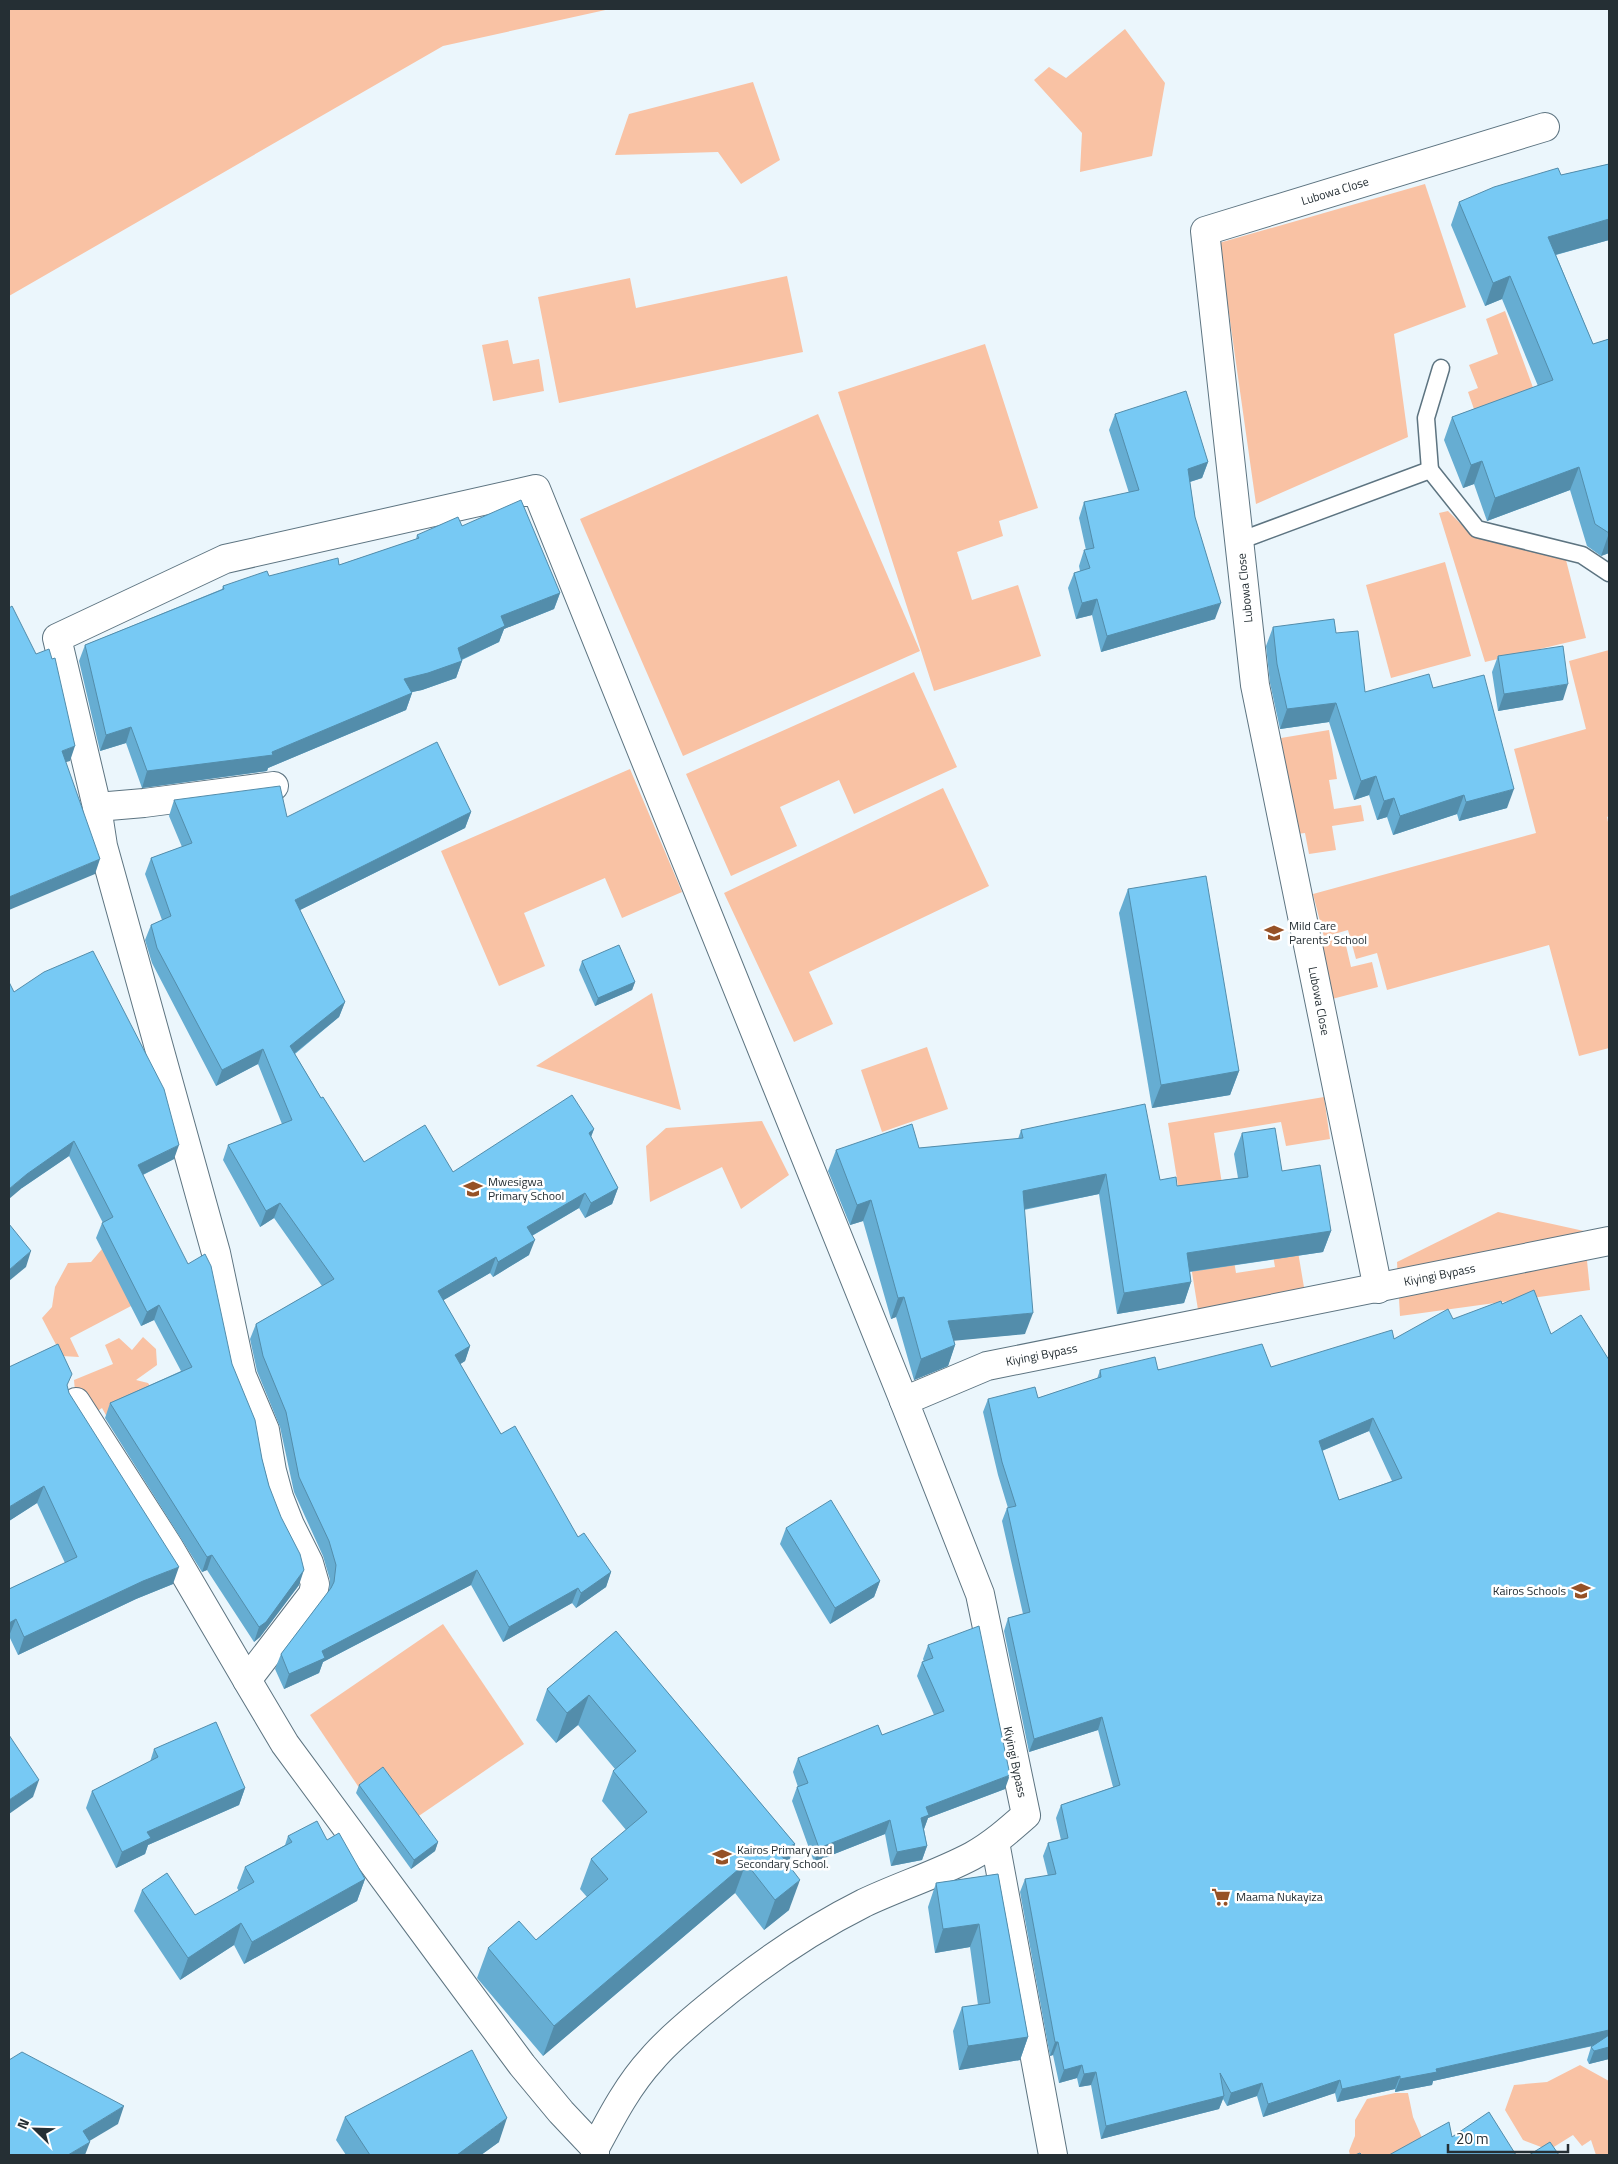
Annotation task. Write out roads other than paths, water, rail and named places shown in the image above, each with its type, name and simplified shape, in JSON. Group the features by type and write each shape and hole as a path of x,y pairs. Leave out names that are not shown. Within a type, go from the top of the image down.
{"street":[{"name":"Lubowa Close","path":"1378,1289 1255,685 1205,231 1545,127"},
{"path":"247,1680 313,1594 316,1584 309,1563 290,1525 279,1497 272,1472 265,1430 242,1376 216,1253 103,846 96,807 57,638 225,559 536,489 904,1401"},
{"path":"96,807 144,803 274,786"},
{"name":"Kiyingi Bypass","path":"995,1842 1026,1815 980,1594 904,1401 987,1366 1378,1289 1609,1241"},
{"path":"76,1402 169,1546 285,1744 522,2065 595,2152 615,2110 651,2059 689,2023 728,1991 772,1958 822,1926 872,1900 972,1856 995,1842 1054,2155"}],"lane":[{"path":"1440,368 1426,418 1430,470 1477,529 1582,555 1609,573"},
{"path":"1239,542 1430,470"}],"place":[{"name":"Mild Care Parents' School","path":"1274,933"},
{"name":"Mwesigwa Primary School","path":"473,1189"},
{"name":"Kairos Schools","path":"1581,1591"},
{"name":"Kairos Primary and Secondary School.","path":"722,1857"},
{"name":"Maama Nukayiza","path":"1221,1897"}]}
